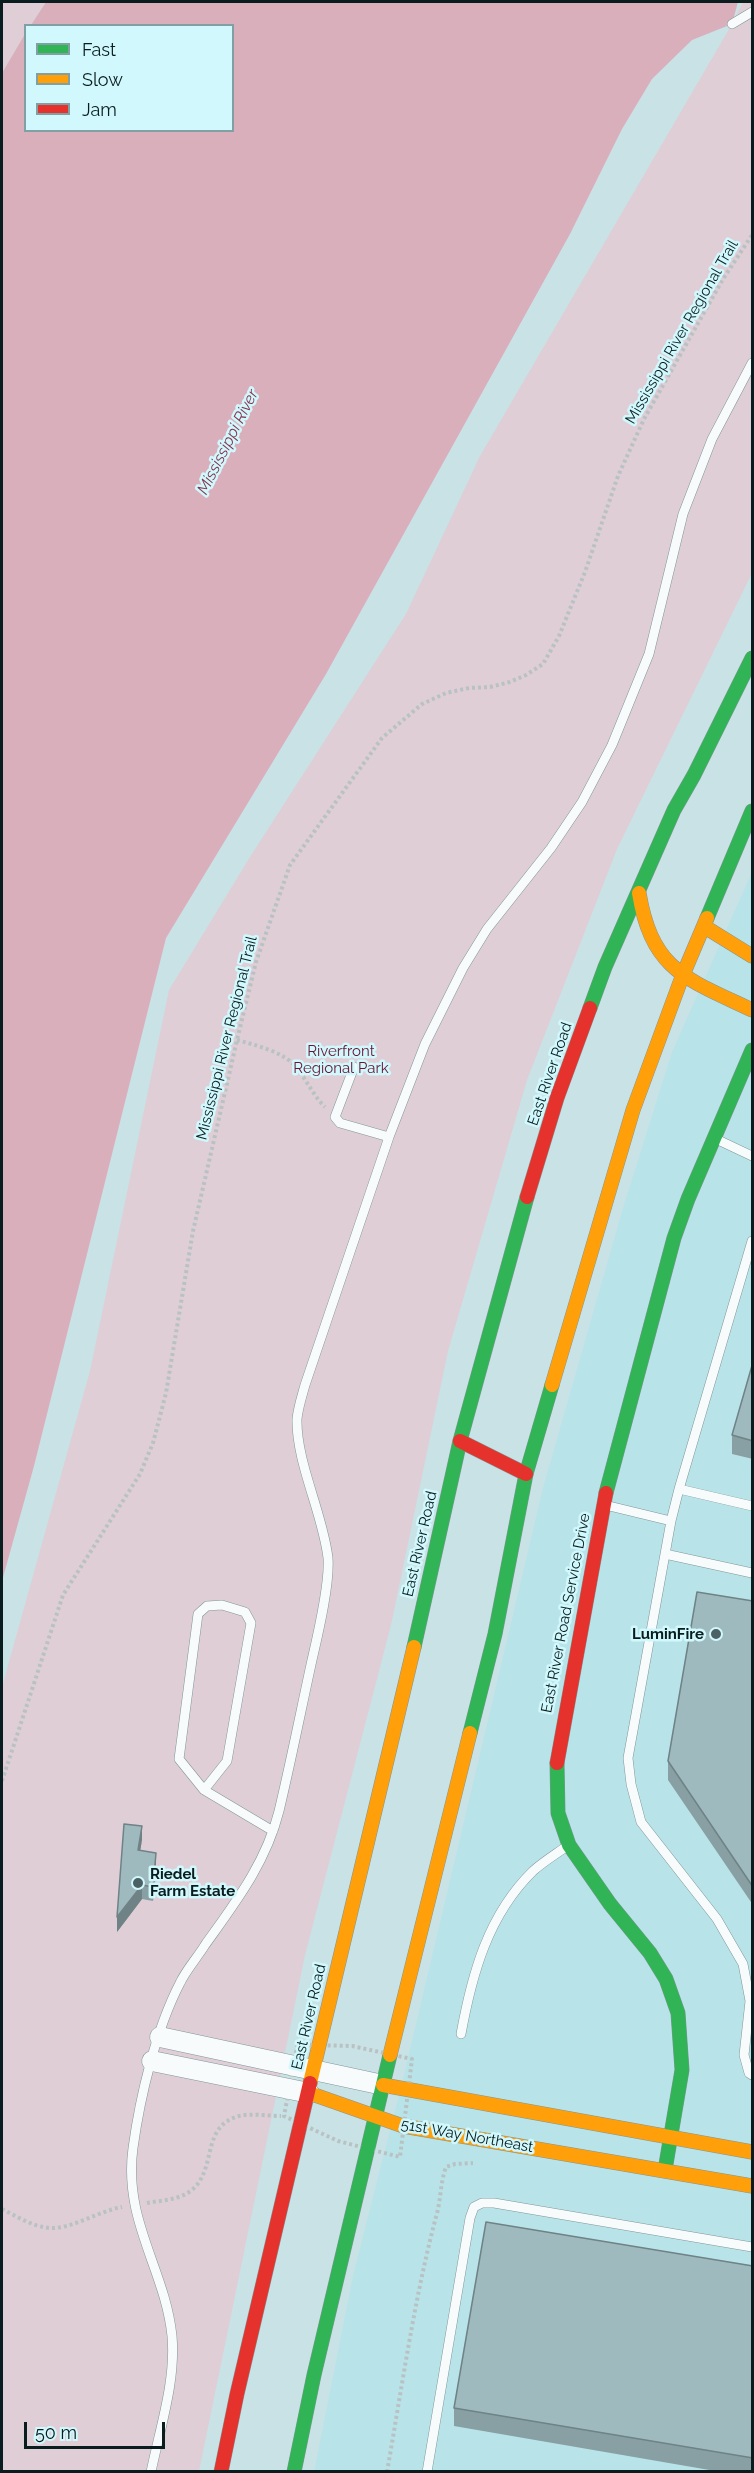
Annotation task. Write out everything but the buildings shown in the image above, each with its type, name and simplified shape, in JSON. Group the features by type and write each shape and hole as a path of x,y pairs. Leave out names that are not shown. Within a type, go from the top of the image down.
{"street":[{"name":"East River Road","path":"221,2472 237,2394 460,1441 512,1245 557,1098 605,967 674,810 753,658"},
{"path":"294,2472 314,2375 375,2117 495,1634 526,1474 633,1110 682,977 753,811"},
{"path":"639,893 648,931 664,960 682,977 753,1010"},
{"path":"705,927 753,956"},
{"name":"East River Road Service Drive","path":"665,2170 682,2070 678,2013 666,1979 650,1953 610,1904 569,1845 558,1813 556,1767 574,1652 603,1505 674,1238 688,1199 753,1050"},
{"path":"460,1441 526,1474"},
{"path":"160,2037 383,2085 753,2152"},
{"name":"51st Way Northeast","path":"152,2061 309,2093 403,2126 753,2186"}],"lane":[{"path":"732,24 753,12"},
{"path":"151,2472 169,2387 173,2361 172,2336 167,2310 134,2206 131,2187 133,2150 152,2061 166,2014 180,1981 251,1881 273,1831 320,1623 328,1560 302,1454 297,1418 308,1376 390,1137 425,1044 463,968 487,929 551,848 582,802 612,745 649,654 683,514 712,439 753,363"},
{"path":"354,1067 335,1117 340,1123 390,1137"},
{"path":"714,1138 753,1156"},
{"path":"753,1241 679,1489 628,1758 631,1784 641,1822 717,1919 743,1965 750,2001 744,2055 749,2073 753,2075"},
{"path":"679,1489 753,1506"},
{"path":"603,1505 672,1521"},
{"path":"665,1554 753,1573"},
{"path":"204,1790 227,1761 251,1623 245,1612 222,1605 207,1606 198,1614 179,1759 204,1790 273,1831"},
{"path":"461,2034 471,1986 486,1939 500,1912 533,1871 569,1845"},
{"path":"427,2472 470,2218 474,2207 482,2203 494,2203 753,2247"}],"path":[{"name":"Mississippi River Regional Trail","path":"2,1781 63,1595 140,1474 153,1443 166,1394 193,1231 237,1040 256,962 290,865 382,738 422,704 446,693 510,682 526,675 543,663 560,636 618,476 644,419 723,279 753,235"},
{"path":"237,1040 268,1048 296,1065 314,1095 335,1117"},
{"path":"2,2209 36,2225 49,2228 62,2227 117,2208 177,2198 195,2187 203,2176 214,2134 227,2121 240,2116 285,2116"},
{"path":"387,2472 427,2253 442,2195 443,2174 446,2168 455,2164 474,2162"}],"shaded area":[{"path":"752,872 752,2471 314,2472 353,2276 403,2079 543,1488 623,1208 672,1052"}],"green space":[{"path":"2,2 46,2 32,24 24,24 24,36 2,73"},
{"name":"Riverfront Regional Park","path":"743,2 752,2 752,573 617,849 527,1080 448,1351 391,1625 305,1955 199,2471 2,2472 2,1687 90,1371 169,990 250,857 406,614 480,456"}],"water":[{"name":"Mississippi River","path":"46,2 738,2 732,24 692,40 652,79 622,129 570,234 326,674 166,938 34,1466 2,1581 2,73 24,36 24,132 234,132 234,24 32,24"}],"traffic: fast":[{"path":"590,1008 605,967 674,810 694,775 752,658"},
{"path":"707,918 752,811"},
{"path":"606,1493 674,1238 688,1199 752,1050"},
{"path":"414,1647 460,1441 527,1197"},
{"path":"470,1733 495,1634 526,1474 552,1385"},
{"path":"557,1763 558,1813 569,1845 610,1904 650,1953 666,1979 678,2013 682,2070 665,2170"},
{"path":"294,2472 314,2375 390,2055"}],"traffic: slow":[{"path":"639,893 645,919 653,940 663,956 691,980 752,1010"},
{"path":"552,1385 633,1110 682,977 707,918"},
{"path":"705,927 752,956"},
{"path":"310,2083 414,1647"},
{"path":"390,2055 470,1733"},
{"path":"383,2085 752,2152"},
{"path":"309,2093 403,2126 752,2186"}],"traffic: jam":[{"path":"527,1197 557,1098 590,1008"},
{"path":"460,1441 526,1474"},
{"path":"557,1763 606,1493"},
{"path":"221,2472 310,2083"}],"place":[{"name":"LuminFire","path":"716,1634"},
{"name":"Riedel Farm Estate","path":"138,1883"}]}
